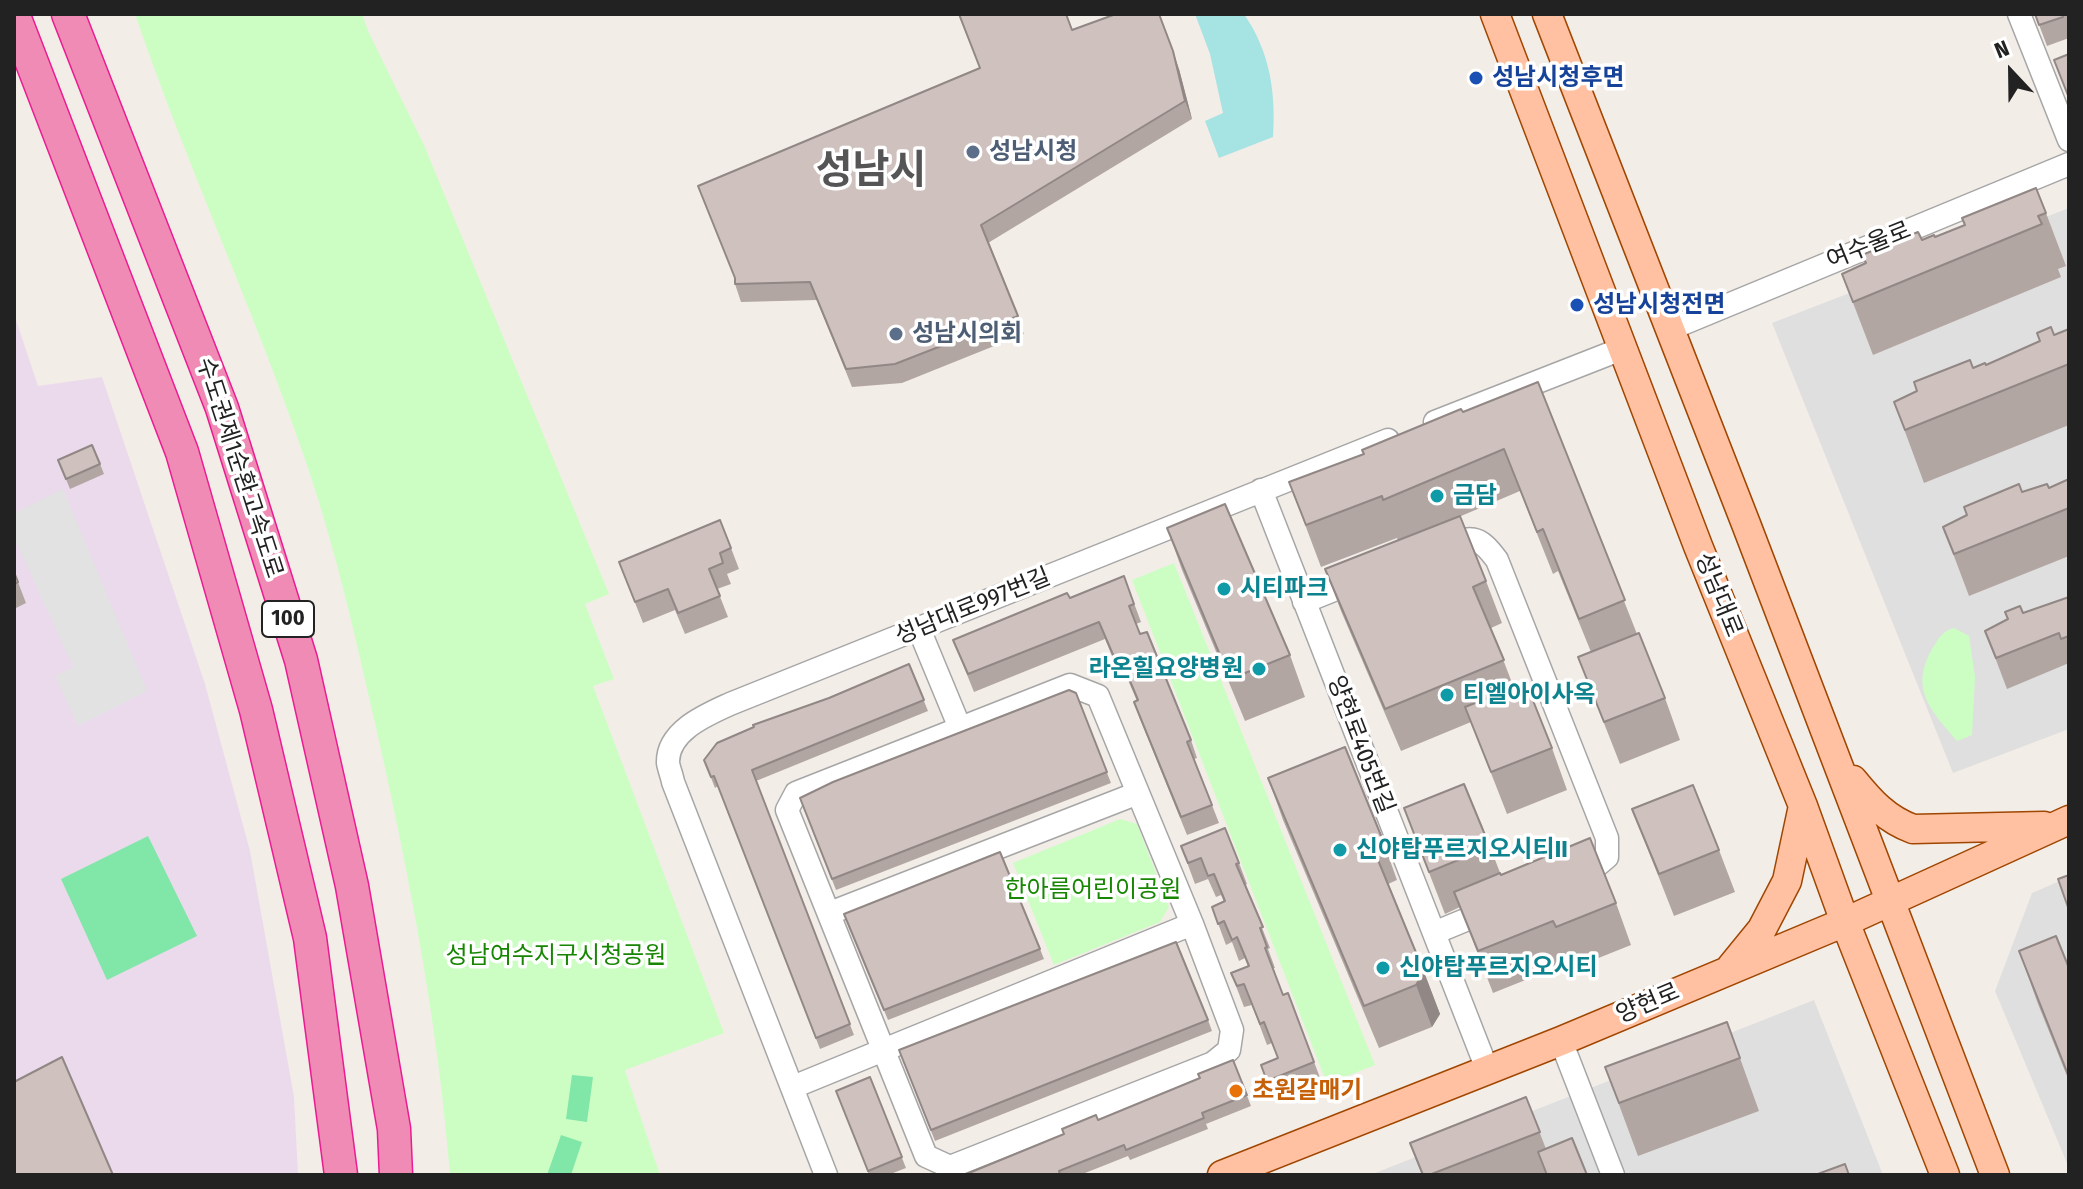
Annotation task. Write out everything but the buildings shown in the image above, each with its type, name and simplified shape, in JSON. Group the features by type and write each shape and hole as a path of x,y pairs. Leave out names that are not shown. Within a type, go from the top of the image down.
{"highway":[{"name":"수도권제1순환고속도로","path":"68,14 222,408 301,660 352,886 394,1129 396,1175"},
{"name":"수도권제1순환고속도로","path":"14,16 182,452 256,710 310,938 341,1175"}],"main road":[{"name":"성남대로","path":"1495,14 1698,546 1803,806 1845,922 1945,1175"},
{"path":"1547,14 1995,1175"},
{"path":"1836,759 1877,810 1913,829 2063,822"},
{"path":"1727,971 1755,939 1778,902 1787,881 1803,806"},
{"name":"양현로","path":"1222,1175 1561,1041 1891,903 2063,822"}],"street":[{"path":"2019,14 2049,65 2069,140"},
{"name":"여수울로","path":"1670,329 2069,164"},
{"name":"성남대로997번길","path":"826,1175 673,782 668,762 679,734 718,709 1261,490 1624,348"},
{"name":"양현로405번길","path":"1261,490 1487,1069"},
{"path":"1422,555 1466,538 1484,542 1497,560 1565,729 1607,838 1607,857 1594,868 1551,885"},
{"path":"1304,602 1378,573"},
{"path":"919,629 960,728"},
{"path":"1070,685 1098,696 1232,1030 1229,1050 1213,1063 950,1167 926,1156 787,810 796,793 960,728 1070,685"},
{"path":"830,913 1138,793"},
{"path":"1434,933 1507,903"},
{"path":"793,1087 1192,924"},
{"path":"1561,1041 1613,1175"}],"shaded area":[{"path":"2069,208 2069,729 1953,773 1772,323"},
{"path":"14,314 38,386 102,377 205,684 250,851 294,1097 298,1175 14,1175"},
{"path":"63,489 147,691 78,726 55,676 73,667 14,537 14,513"},
{"path":"2069,877 2069,1168 1995,991 2032,893"},
{"path":"1814,1000 1883,1175 1370,1175"}],"green space":[{"name":"성남여수지구시청공원","path":"135,14 362,14 424,145 609,594 585,604 614,679 593,686 724,1033 625,1070 660,1175 450,1175 430,1008 401,842 337,566 288,411"},
{"path":"1174,563 1375,1065 1327,1084 1132,580"},
{"path":"1954,628 1969,636 1975,677 1972,735 1957,741 1932,710 1923,688 1925,663 1932,649 1943,634"},
{"name":"한아름어린이공원","path":"1120,819 1137,824 1169,907 1160,922 1054,965 1013,863"},
{"path":"148,836 197,936 107,980 61,879"},
{"path":"572,1075 593,1077 587,1122 566,1119"},
{"path":"561,1135 582,1142 571,1175 547,1175"}],"water":[{"path":"1195,14 1244,14 1260,43 1272,88 1273,137 1219,158 1205,121 1223,113 1210,54"}],"place":[{"name":"성남시청후면","path":"1476,78"},
{"name":"성남시청","path":"973,152"},
{"name":"성남시청전면","path":"1577,305"},
{"name":"성남시의회","path":"896,334"},
{"name":"금담","path":"1437,496"},
{"name":"시티파크","path":"1224,589"},
{"name":"라온힐요양병원","path":"1259,669"},
{"name":"티엘아이사옥","path":"1447,695"},
{"name":"신야탑푸르지오시티II","path":"1340,850"},
{"name":"신야탑푸르지오시티","path":"1383,968"},
{"name":"초원갈매기","path":"1236,1091"}],"district":[{"name":"성남시","path":"871,172"}]}
